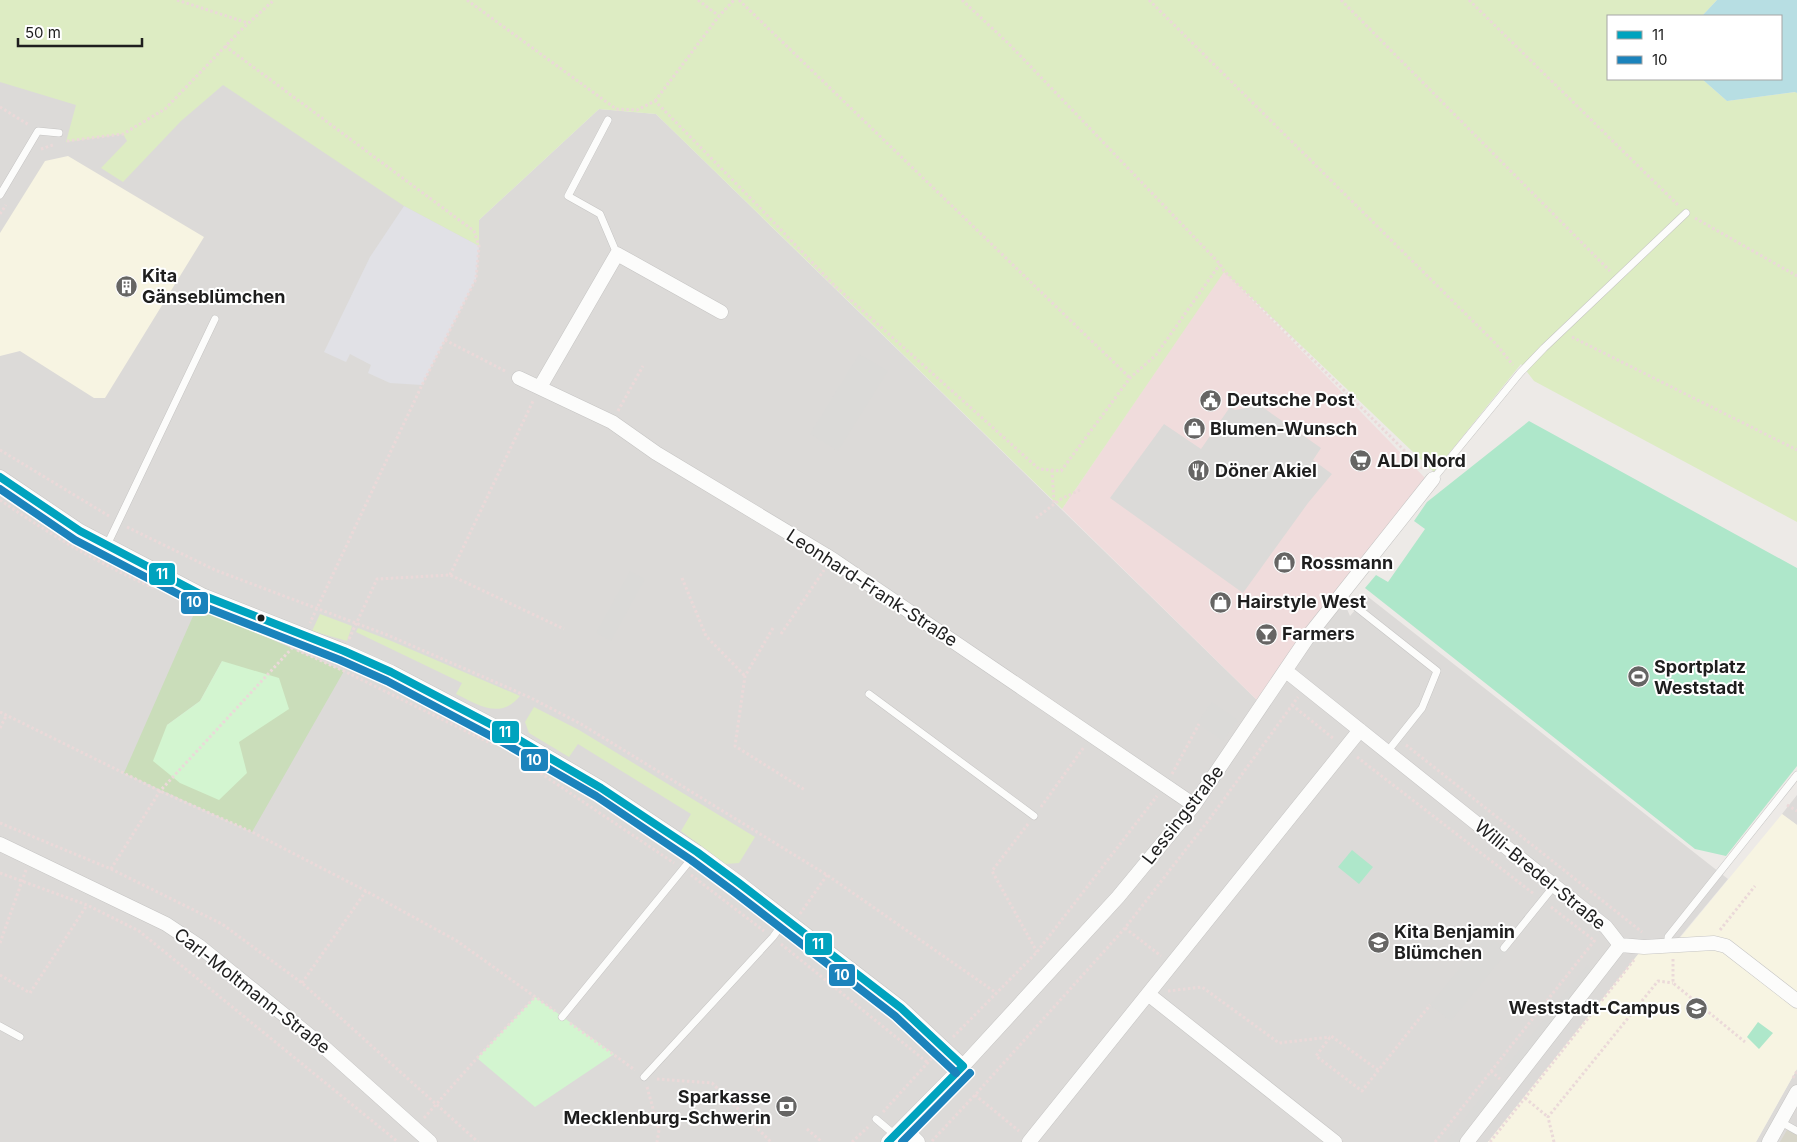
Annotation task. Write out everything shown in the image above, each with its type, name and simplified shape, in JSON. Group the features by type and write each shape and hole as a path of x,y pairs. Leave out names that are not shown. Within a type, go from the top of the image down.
{"street":[{"path":"540,387 617,254 721,312"},
{"name":"Leonhard-Frank-Straße","path":"519,378 612,422 656,453 832,559 1166,785 1194,806"},
{"path":"0,477 80,531 107,545 202,594 391,672 509,734 600,788 697,852 789,921 901,1008 963,1066"},
{"name":"Lessingstraße","path":"895,1135 963,1066 1118,897 1194,806 1236,738 1286,671 1310,634 1433,479"},
{"name":"Willi-Bredel-Straße","path":"1286,671 1606,926 1620,945 1467,1142"},
{"path":"1030,1141 1360,730"},
{"name":"Carl-Moltmann-Straße","path":"0,844 166,924 199,946 325,1048 430,1142"},
{"path":"1620,945 1670,950 1714,943 1726,946 1797,1001"},
{"path":"1148,994 1335,1142"},
{"path":"1770,1142 1797,1092"},
{"path":"895,1135 918,1142"}],"lane":[{"path":"608,120 568,196 600,214 617,254"},
{"path":"0,195 38,131 59,133"},
{"path":"1433,479 1520,373 1686,213"},
{"path":"107,545 215,319"},
{"path":"1341,595 1437,671 1422,708 1387,752"},
{"path":"869,694 1034,816"},
{"path":"1670,950 1668,937 1797,775"},
{"path":"562,1017 697,852"},
{"path":"1504,948 1554,886"},
{"path":"644,1077 789,921"},
{"path":"0,1026 20,1038"},
{"path":"876,1119 895,1135"},
{"path":"1781,1122 1797,1131"}],"path":[{"path":"178,0 249,24"},
{"path":"66,142 123,134 165,109 225,46 274,0"},
{"path":"467,0 616,110 638,110 654,101 719,16 734,0"},
{"path":"698,0 719,16"},
{"path":"739,0 1130,378"},
{"path":"962,0 1009,44 1220,264 1224,271 1433,479"},
{"path":"1149,0 1496,344 1520,373"},
{"path":"1341,0 1618,279"},
{"path":"1469,0 1686,213 1797,276"},
{"path":"111,869 160,791 305,635 418,394 476,279 479,246 474,231 225,46"},
{"path":"654,101 834,285 1040,469 1061,471 1130,378 1156,355 1220,264"},
{"path":"0,107 38,131"},
{"path":"42,148 58,144"},
{"path":"1562,332 1797,450"},
{"path":"445,340 519,378"},
{"path":"612,422 643,366"},
{"path":"450,574 540,387"},
{"path":"0,450 118,522 215,570 355,625 390,636 529,697 581,724 827,875 995,992"},
{"path":"1052,470 1054,504"},
{"path":"1036,518 1054,504 1080,490"},
{"path":"0,500 72,547 113,570 155,589"},
{"path":"781,634 832,559"},
{"path":"344,651 377,579 450,574 564,629"},
{"path":"682,578 706,636 745,676"},
{"path":"772,628 745,676 735,746 805,790"},
{"path":"284,645 344,671 497,746"},
{"path":"931,1142 1125,928 1211,817 1305,686"},
{"path":"1292,705 1595,941"},
{"path":"0,712 160,791 252,832 457,941 644,1077 712,1083 771,1142"},
{"path":"0,728 6,716"},
{"path":"852,1142 876,1119 995,992 1037,952 1166,785 1199,724"},
{"path":"1037,952 992,871 1092,735"},
{"path":"1398,738 1644,935 1643,956 1633,960 1490,1142"},
{"path":"519,759 684,869 773,937 928,1063"},
{"path":"0,823 111,869 222,924 302,983 478,1142"},
{"path":"0,943 30,859"},
{"path":"0,873 87,905 139,931 398,1142"},
{"path":"789,921 827,875"},
{"path":"1714,943 1715,936 1755,886"},
{"path":"302,983 366,891"},
{"path":"0,975 30,993 87,905"},
{"path":"1435,1142 1617,912"},
{"path":"1125,928 1172,964"},
{"path":"1670,950 1673,983"},
{"path":"1554,1142 1548,1117 1658,981 1673,983 1745,1042"},
{"path":"1148,994 1202,987 1279,1043 1331,1036 1378,1070"},
{"path":"415,1129 535,997"},
{"path":"1331,1036 1316,1056 1362,1091 1430,1004"},
{"path":"644,1077 659,1130 657,1142"},
{"path":"975,1095 1030,1141"},
{"path":"807,1129 822,1142"}],"shaded area":[{"path":"241,49 479,220 599,109 656,114 1262,705 1341,595 1350,616 1367,596 1728,879 1674,944 1644,947 1488,1142 0,1142 0,53"},
{"path":"68,156 204,237 105,398 94,398 20,351 0,356 0,233 45,161"},
{"path":"404,206 479,246 476,279 422,385 390,383 368,373 371,365 350,354 346,362 324,352 370,257"},
{"path":"1224,271 1426,479 1262,705 1062,509"},
{"path":"859,354 888,371 838,451 810,434"},
{"path":"1255,402 1321,448 1313,460 1332,474 1308,503 1243,593 1110,498 1164,424 1201,449 1230,407 1235,410 1251,407"},
{"path":"630,571 645,579 611,641 596,633"},
{"path":"1212,702 1238,720 1223,741 1197,723"},
{"path":"1797,795 1797,825 1782,814"},
{"name":"Weststadt-Campus","path":"1782,814 1797,825 1797,1069 1756,1142 1488,1142 1644,947 1675,944"},
{"path":"1487,934 1508,951 1451,1021 1430,1005"},
{"path":"1587,965 1596,972 1514,1075 1505,1068"},
{"path":"1797,1069 1797,1142 1756,1142"},
{"path":"1490,1086 1499,1093 1460,1142 1446,1142"},
{"path":"1787,1130 1797,1135 1797,1142 1780,1142"}],"green space":[{"path":"0,0 1717,0 1703,15 1607,15 1607,80 1703,80 1727,101 1797,93 1797,522 1534,381 1521,364 1434,472 1224,272 1062,509 656,114 599,109 479,220 479,246 404,206 223,85 181,121 123,182 101,168 127,141 123,134 66,142 76,105 0,82"},
{"name":"Sportplatz Weststadt","path":"1529,421 1797,568 1797,766 1726,856 1695,849 1365,588 1376,575 1388,582 1425,529 1414,521 1427,502"},
{"path":"197,607 344,671 252,832 124,773","holes":["222,661 238,742 167,725 200,701"]},
{"path":"320,614 352,626 347,641 312,631"},
{"path":"358,628 520,696 505,707 497,709 481,706 456,694 462,683 356,632"},
{"path":"222,661 279,678 289,709 239,742 247,773 219,800 180,783 153,761 167,725 200,701"},
{"path":"534,707 579,730 755,837 739,863 725,864 681,831 691,814 578,744 569,757 529,733 525,722"},
{"path":"1352,850 1373,867 1359,884 1338,867"},
{"path":"535,997 614,1054 535,1107 477,1058"},
{"path":"1758,1022 1773,1033 1759,1049 1747,1037"}],"water":[{"path":"1717,0 1797,0 1797,93 1727,101 1703,80 1782,80 1782,15 1703,15"}],"transit line":[{"name":"11","path":"0,477 80,531 202,595 344,651 391,672 509,734 601,788 697,852 739,883 901,1008 963,1066"},
{"name":"10","path":"0,489 75,540 197,604 340,660 387,681 504,743 596,796 691,860 733,891 895,1016 956,1073"},
{"name":"11","path":"888,1142 963,1066"},
{"name":"10","path":"902,1142 970,1073"}],"place":[{"name":"Kita Gänseblümchen","path":"126,286"},
{"name":"Deutsche Post","path":"1211,400"},
{"name":"Blumen-Wunsch","path":"1194,429"},
{"name":"ALDI Nord","path":"1361,461"},
{"name":"Döner Akiel","path":"1199,471"},
{"name":"Rossmann","path":"1285,563"},
{"name":"Hairstyle West","path":"1221,602"},
{"name":"Farmers","path":"1266,634"},
{"name":"Sportplatz Weststadt","path":"1638,677"},
{"name":"Kita Benjamin Blümchen","path":"1378,942"},
{"name":"Weststadt-Campus","path":"1696,1008"},
{"name":"Sparkasse Mecklenburg-Schwerin","path":"787,1107"}]}
